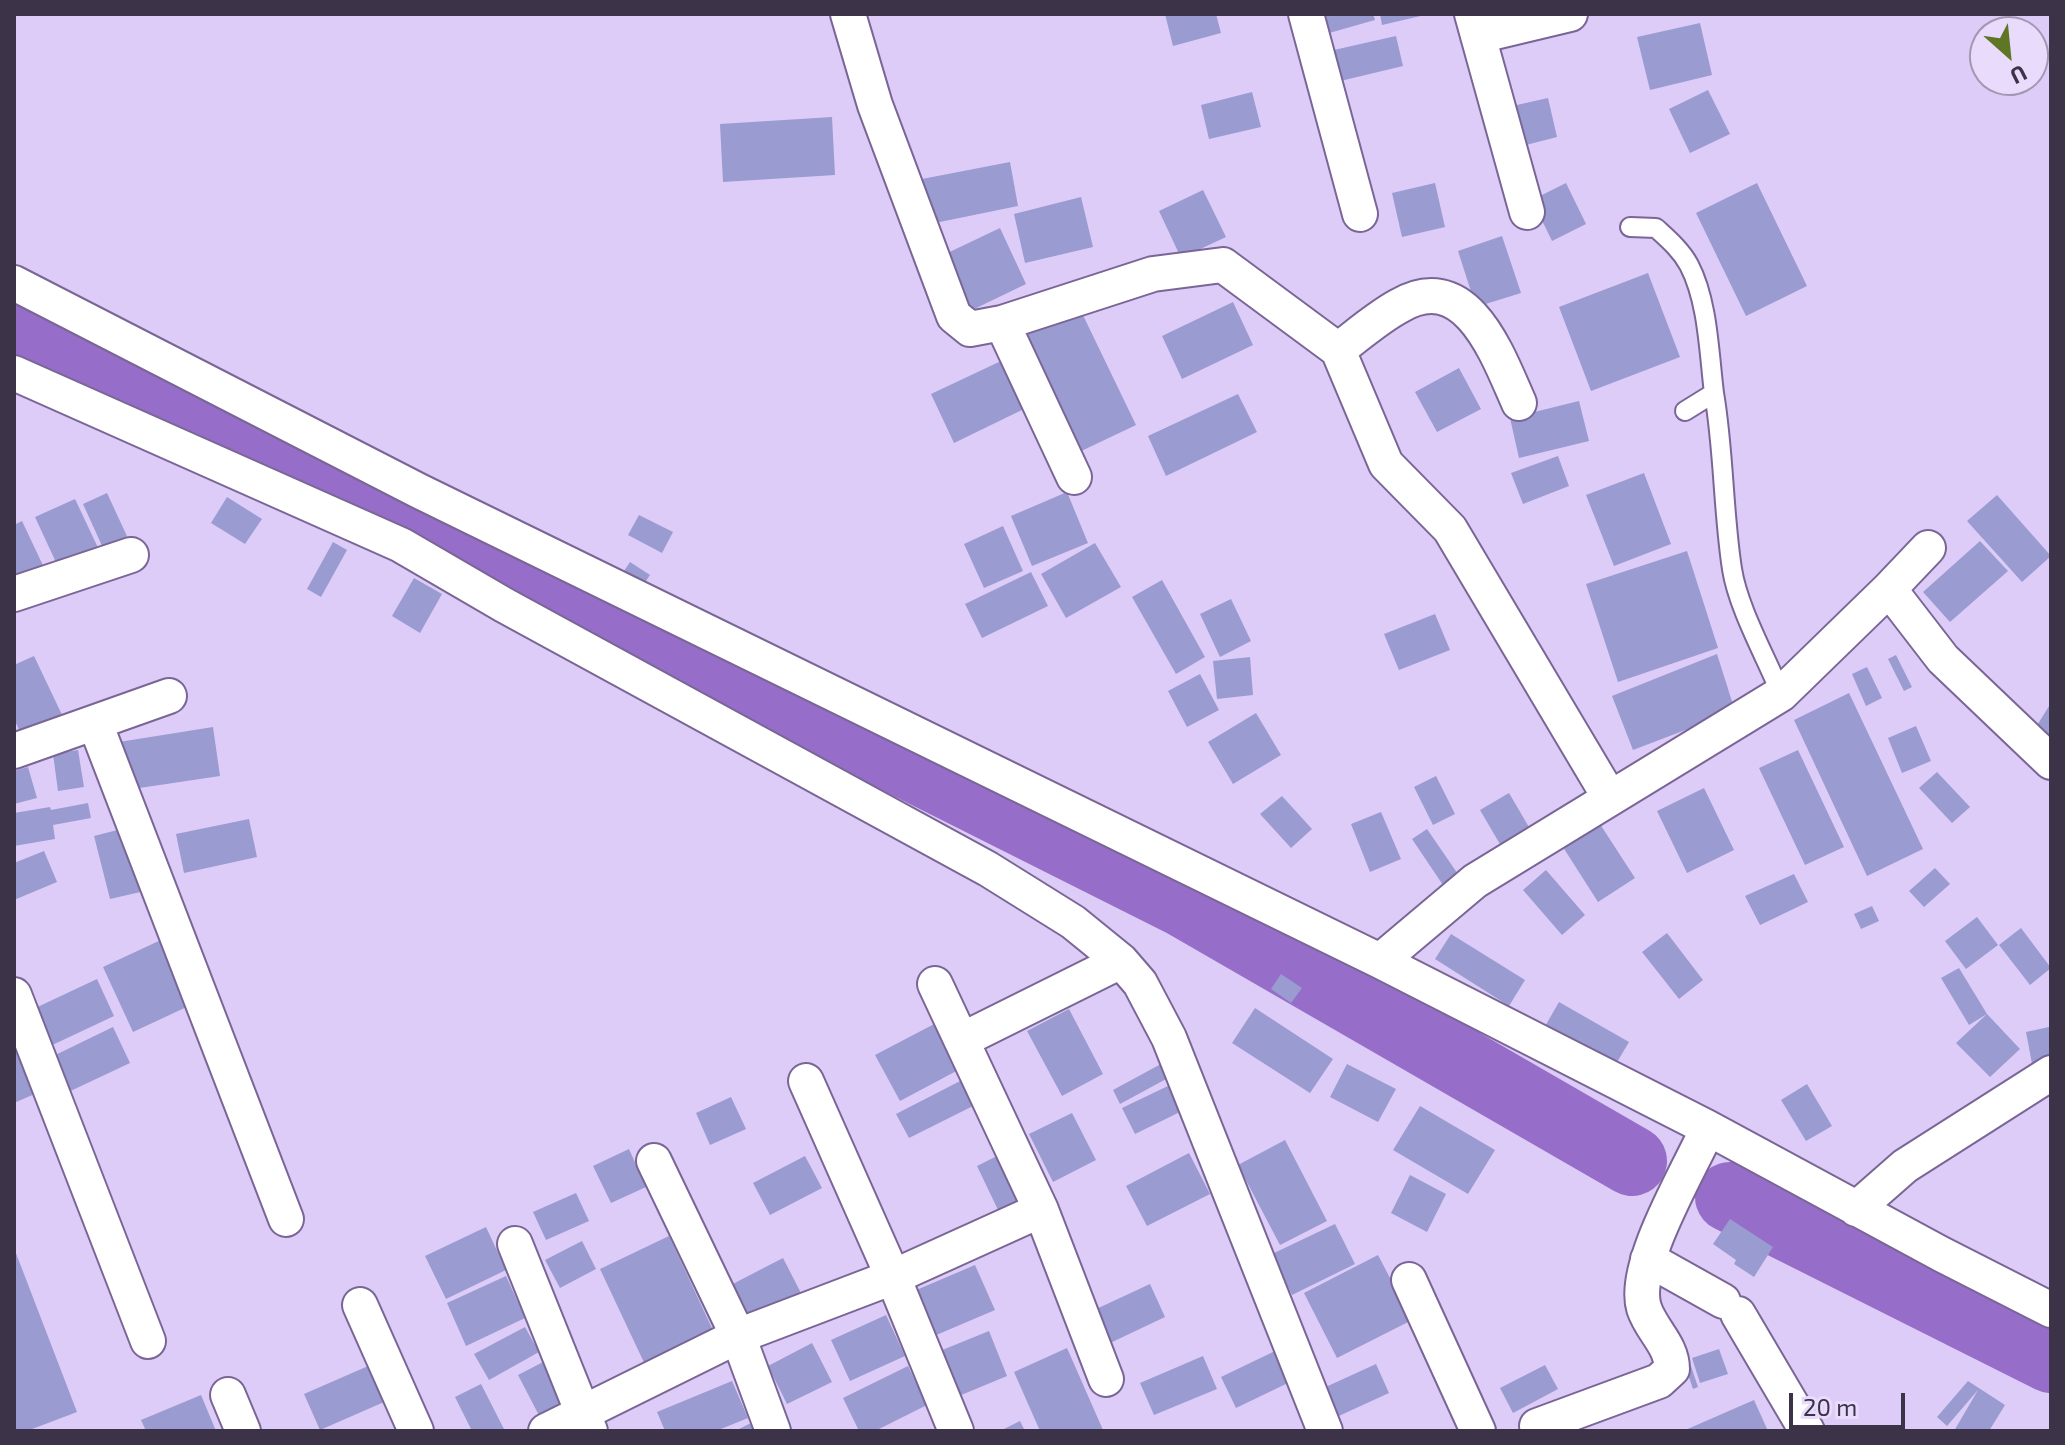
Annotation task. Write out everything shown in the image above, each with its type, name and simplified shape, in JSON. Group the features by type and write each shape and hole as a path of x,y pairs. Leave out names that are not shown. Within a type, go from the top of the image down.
{"street":[{"path":"848,14 875,105 954,316 970,329 1002,323 1153,274 1223,265 1338,350 1386,464 1450,529 1610,798"},
{"path":"1306,14 1360,214"},
{"path":"1527,212 1475,25 1570,14"},
{"path":"15,285 419,491 1380,961 1704,1139 1856,1209 2051,1310"},
{"path":"1338,350 1400,305 1434,297 1456,302 1475,318 1494,346 1519,403"},
{"path":"1002,323 1074,477"},
{"path":"14,373 401,545 988,869 1073,922 1121,961 1140,983 1169,1038 1325,1431"},
{"path":"1380,961 1475,881 1781,694 1928,548"},
{"path":"14,594 131,555"},
{"path":"1889,589 1943,659 2051,762"},
{"path":"14,751 169,696"},
{"path":"95,723 286,1219"},
{"path":"962,1040 1121,961"},
{"path":"935,984 1041,1210 1106,1379"},
{"path":"14,995 148,1341"},
{"path":"1856,1209 1905,1166 2051,1073"},
{"path":"806,1081 893,1277 956,1431"},
{"path":"1537,1426 1659,1381 1672,1369 1672,1356 1644,1308 1643,1285 1648,1259 1704,1139"},
{"path":"654,1161 738,1336 773,1431"},
{"path":"546,1431 587,1422 738,1336 893,1277 1041,1210"},
{"path":"515,1244 587,1422"},
{"path":"1648,1259 1730,1308 1807,1431"},
{"path":"1409,1280 1478,1431"},
{"path":"360,1305 416,1431"},
{"path":"228,1395 243,1431"}],"lane":[{"path":"1630,227 1656,228 1673,243 1689,265 1704,314 1720,424 1732,571 1781,694"},
{"path":"1685,411 1714,393"}],"building":[{"path":"1165,14 1216,14 1221,33 1173,46"},
{"path":"1308,14 1373,14 1375,20 1315,37"},
{"path":"1380,14 1425,14 1425,15 1382,25"},
{"path":"1700,23 1712,75 1650,90 1637,37"},
{"path":"1396,36 1403,66 1332,83 1325,52"},
{"path":"1708,90 1730,134 1690,153 1669,109"},
{"path":"1252,92 1261,127 1209,139 1201,105"},
{"path":"1548,98 1557,137 1518,147 1508,107"},
{"path":"832,117 835,175 723,182 720,124"},
{"path":"1010,162 1018,206 930,224 922,179"},
{"path":"1435,183 1445,227 1402,237 1392,193"},
{"path":"1566,183 1586,224 1552,241 1532,200"},
{"path":"1757,183 1807,286 1746,316 1696,213"},
{"path":"1203,190 1226,237 1181,258 1159,211"},
{"path":"1081,197 1093,247 1025,263 1014,214"},
{"path":"1000,228 1026,284 966,313 939,257"},
{"path":"1502,236 1521,293 1476,307 1458,251"},
{"path":"1648,273 1680,357 1591,391 1559,307"},
{"path":"1233,302 1253,345 1182,379 1162,336"},
{"path":"1080,309 1136,425 1075,454 1020,338"},
{"path":"1001,361 1024,409 954,443 931,394"},
{"path":"1459,368 1481,409 1437,432 1415,392"},
{"path":"1238,394 1257,432 1166,476 1148,436"},
{"path":"1579,401 1589,441 1519,458 1510,418"},
{"path":"1558,456 1569,486 1523,504 1511,473"},
{"path":"1644,473 1671,544 1614,566 1586,495"},
{"path":"1067,492 1088,543 1032,566 1011,516"},
{"path":"107,493 132,547 108,559 83,504"},
{"path":"1997,495 2051,556 2022,582 1967,521"},
{"path":"227,497 262,519 245,544 211,523"},
{"path":"75,499 100,552 60,571 35,517"},
{"path":"639,515 673,532 662,553 628,535"},
{"path":"22,521 48,576 14,592 14,525"},
{"path":"1003,526 1023,571 984,588 964,544"},
{"path":"1980,541 2008,571 1950,622 1923,592"},
{"path":"333,542 347,550 321,597 307,589"},
{"path":"1095,543 1121,587 1066,618 1041,574"},
{"path":"1687,551 1718,648 1618,682 1586,584"},
{"path":"630,562 650,575 642,587 622,574"},
{"path":"1031,572 1048,606 982,638 965,604"},
{"path":"414,578 442,594 420,633 392,616"},
{"path":"1162,580 1205,657 1176,674 1132,597"},
{"path":"1231,599 1251,641 1220,657 1200,614"},
{"path":"1435,614 1450,650 1399,670 1384,634"},
{"path":"1717,654 1735,711 1633,750 1612,696"},
{"path":"1896,655 1912,687 1904,691 1888,659"},
{"path":"34,656 64,719 23,738 14,719 14,665"},
{"path":"1250,657 1253,695 1217,699 1213,661"},
{"path":"1867,667 1882,698 1866,706 1852,674"},
{"path":"1200,674 1219,710 1187,727 1168,691"},
{"path":"1849,693 1923,849 1867,876 1794,720"},
{"path":"2051,703 2051,752 2029,738"},
{"path":"1256,713 1281,755 1233,784 1208,742"},
{"path":"1916,726 1931,761 1902,773 1888,738"},
{"path":"213,727 220,776 126,790 119,742"},
{"path":"78,750 84,787 58,791 53,754"},
{"path":"1798,750 1844,847 1805,865 1759,768"},
{"path":"28,767 37,798 14,804 14,771"},
{"path":"1937,772 1970,807 1952,823 1919,788"},
{"path":"1436,776 1455,814 1433,825 1414,787"},
{"path":"1704,788 1734,850 1687,873 1657,811"},
{"path":"1509,793 1533,834 1504,851 1480,810"},
{"path":"1282,796 1312,829 1291,848 1260,814"},
{"path":"88,803 91,818 53,825 55,839 14,846 14,813"},
{"path":"1381,812 1401,859 1370,872 1351,824"},
{"path":"249,819 257,857 184,873 176,834"},
{"path":"1598,821 1635,878 1598,902 1561,844"},
{"path":"133,826 149,890 110,899 94,836"},
{"path":"1427,829 1462,880 1447,891 1412,839"},
{"path":"44,851 57,882 14,900 14,863"},
{"path":"1935,868 1950,884 1924,907 1909,891"},
{"path":"1546,870 1585,915 1562,935 1523,890"},
{"path":"1794,874 1808,902 1760,925 1745,896"},
{"path":"1872,906 1879,921 1861,929 1854,914"},
{"path":"1977,917 1998,945 1966,969 1945,941"},
{"path":"2021,928 2051,968 2030,985 1999,945"},
{"path":"1667,933 1703,980 1679,999 1642,952"},
{"path":"1451,934 1525,980 1509,1006 1435,959"},
{"path":"163,939 193,1004 133,1032 103,967"},
{"path":"1959,968 1987,1014 1969,1025 1941,978"},
{"path":"1281,974 1302,988 1291,1003 1271,989"},
{"path":"97,979 114,1016 46,1048 29,1011"},
{"path":"1559,1002 1629,1042 1610,1074 1540,1035"},
{"path":"1255,1008 1333,1059 1310,1093 1232,1043"},
{"path":"1069,1009 1103,1074 1062,1096 1027,1031"},
{"path":"1987,1014 2020,1049 1990,1077 1956,1043"},
{"path":"938,1022 962,1068 900,1101 875,1055"},
{"path":"113,1027 130,1063 62,1095 45,1060"},
{"path":"2049,1027 2051,1064 2033,1069 2026,1032"},
{"path":"14,1045 37,1093 14,1103"},
{"path":"1161,1064 1168,1078 1120,1104 1113,1090"},
{"path":"1347,1064 1396,1089 1378,1122 1330,1097"},
{"path":"964,1079 977,1104 909,1138 896,1114"},
{"path":"1807,1084 1832,1126 1806,1141 1781,1100"},
{"path":"1170,1085 1182,1111 1135,1134 1122,1108"},
{"path":"731,1097 746,1129 710,1145 696,1113"},
{"path":"1420,1106 1495,1150 1468,1194 1393,1150"},
{"path":"1072,1113 1096,1160 1053,1182 1029,1134"},
{"path":"1285,1140 1327,1221 1280,1245 1238,1165"},
{"path":"629,1149 646,1187 611,1203 593,1166"},
{"path":"1007,1151 1028,1198 999,1212 977,1166"},
{"path":"1189,1153 1210,1194 1147,1226 1126,1186"},
{"path":"805,1156 822,1188 770,1215 753,1183"},
{"path":"1410,1175 1446,1194 1427,1232 1391,1213"},
{"path":"576,1193 589,1221 546,1240 533,1212"},
{"path":"1730,1219 1773,1247 1754,1277 1734,1264 1736,1260 1713,1244"},
{"path":"1335,1224 1355,1264 1292,1295 1272,1254"},
{"path":"486,1227 506,1270 446,1299 425,1256"},
{"path":"669,1236 717,1339 648,1371 600,1269"},
{"path":"582,1241 596,1269 560,1288 545,1260"},
{"path":"14,1248 77,1412 27,1431 14,1431"},
{"path":"1378,1255 1412,1320 1337,1358 1304,1293"},
{"path":"783,1258 802,1295 744,1325 725,1288"},
{"path":"975,1265 995,1310 927,1339 907,1294"},
{"path":"506,1276 525,1318 466,1346 447,1303"},
{"path":"1150,1284 1165,1317 1108,1344 1092,1311"},
{"path":"886,1315 905,1356 850,1381 831,1340"},
{"path":"525,1327 539,1352 489,1380 474,1354"},
{"path":"989,1331 1007,1376 954,1398 935,1353"},
{"path":"812,1343 832,1382 787,1404 768,1366"},
{"path":"1067,1348 1103,1430 1040,1431 1014,1372"},
{"path":"1719,1349 1728,1374 1700,1383 1692,1358"},
{"path":"1275,1351 1290,1382 1236,1408 1221,1377"},
{"path":"1203,1356 1217,1389 1154,1415 1140,1383"},
{"path":"545,1361 570,1409 543,1423 518,1375"},
{"path":"375,1363 391,1399 320,1430 304,1394"},
{"path":"1690,1363 1698,1387 1693,1389 1685,1365"},
{"path":"1376,1364 1389,1393 1330,1420 1317,1391"},
{"path":"1545,1365 1558,1389 1513,1413 1500,1388"},
{"path":"908,1366 927,1405 875,1431 859,1431 843,1398"},
{"path":"732,1381 748,1418 716,1431 665,1431 657,1412"},
{"path":"1968,1381 2005,1405 1989,1431 1954,1431 1978,1390 1947,1426 1937,1417"},
{"path":"481,1384 505,1431 472,1431 455,1397"},
{"path":"201,1395 216,1431 146,1431 141,1420"},
{"path":"1754,1400 1768,1431 1683,1431"},
{"path":"1020,1421 1025,1431 1000,1431"},
{"path":"751,1423 755,1431 735,1431"}],"waterway":[{"path":"16,324 121,369 1183,902 1632,1161"},
{"path":"1730,1197 2051,1358"}]}
